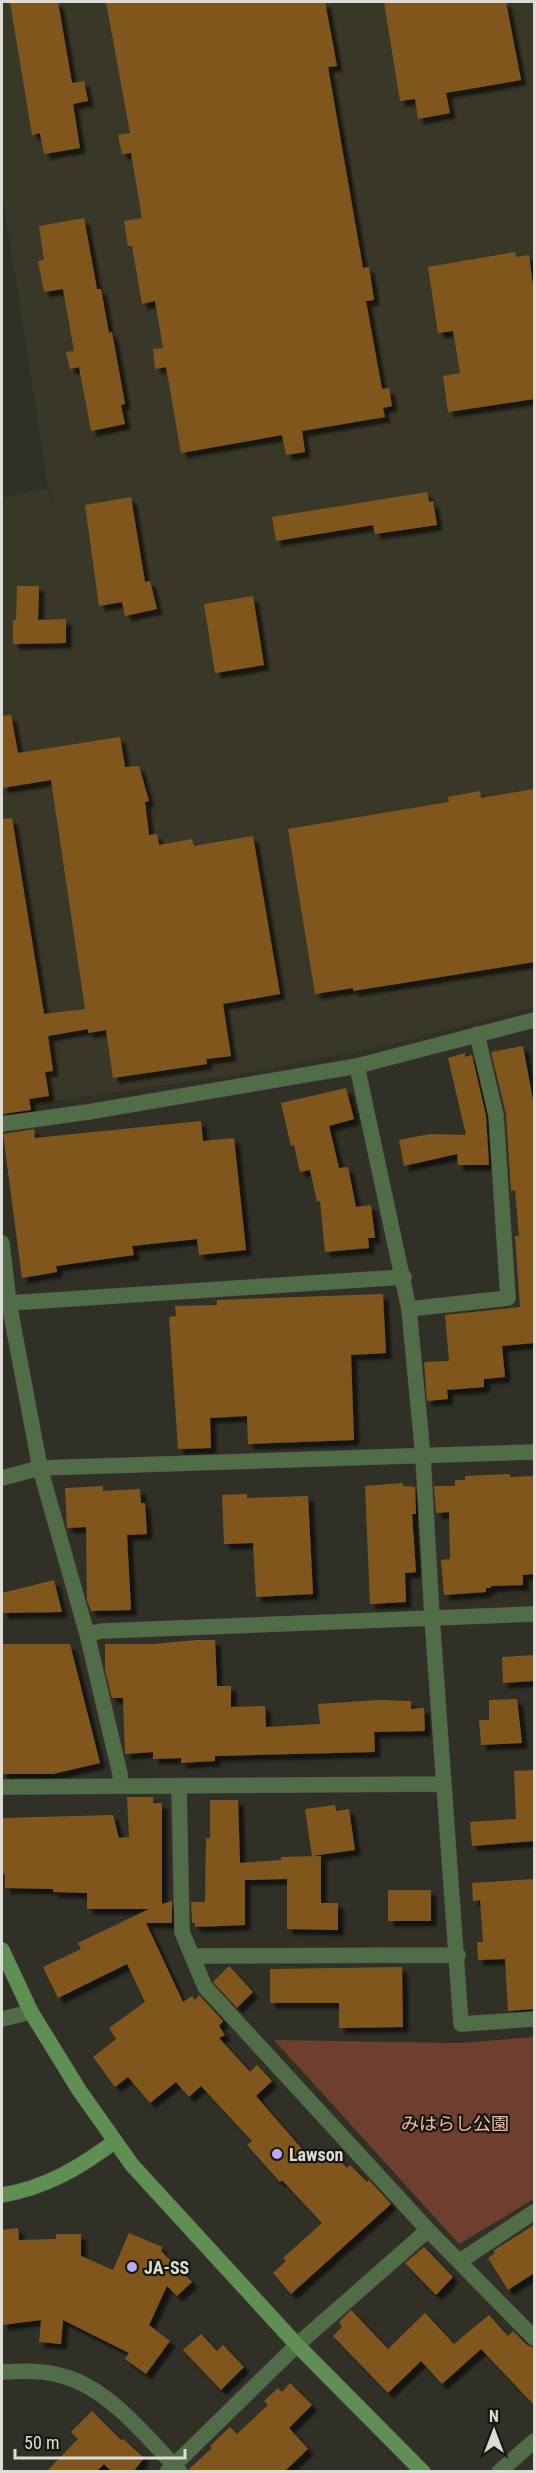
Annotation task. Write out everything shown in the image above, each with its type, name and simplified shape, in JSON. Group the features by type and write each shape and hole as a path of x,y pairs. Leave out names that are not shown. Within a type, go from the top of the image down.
{"street":[{"path":"2,1124 88,1112 357,1066 534,1020"},
{"path":"410,1309 508,1298 496,1114 477,1034"},
{"path":"357,1066 410,1309 423,1457 443,1784 458,1955 461,2024 534,2019"},
{"path":"2,1243 9,1303 40,1468 87,1634 121,1786"},
{"path":"9,1303 404,1277"},
{"path":"2,1478 40,1468 534,1452"},
{"path":"87,1634 114,1630 534,1614"},
{"path":"2,1787 443,1784"},
{"path":"178,1786 182,1932 206,1987 428,2230 534,2338"},
{"path":"2,1950 31,2012 79,2090 132,2165 297,2345 423,2472"},
{"path":"192,1956 458,1955"},
{"path":"2,2019 31,2012"},
{"path":"2,2196 45,2185 90,2160 114,2142"},
{"path":"460,2261 534,2212"},
{"path":"2,2372 29,2371 67,2377 105,2396 173,2469 297,2345 428,2230"},
{"path":"499,2472 534,2440"}],"shaded area":[{"path":"2,2 534,2 534,1007 389,1045 257,1071 2,1109 2,498 47,488 63,532 48,487 2,191"}],"green space":[{"name":"みはらし公園","path":"534,2037 534,2199 459,2244 274,2040 460,2043"}],"building":[{"path":"10,2 58,2 72,83 84,81 88,101 73,104 80,148 44,154 40,133 32,135"},
{"path":"106,2 325,2 337,66 328,67 363,268 369,267 374,300 366,301 382,389 389,388 392,406 383,408 385,417 302,431 305,452 286,455 282,435 181,453 166,367 155,369 153,349 163,348 155,301 142,304 132,246 128,246 124,221 142,218 131,153 122,154 118,135 130,133"},
{"path":"384,2 506,2 521,80 446,93 450,113 418,119 415,99 400,101"},
{"path":"84,218 97,289 101,289 109,333 112,332 125,404 121,405 125,424 91,431 79,367 70,369 66,352 74,351 63,289 44,292 38,261 44,260 39,226"},
{"path":"515,252 516,257 529,255 534,294 534,399 448,412 443,376 460,373 453,331 438,333 428,267"},
{"path":"427,492 429,502 433,501 437,525 375,534 373,525 276,541 272,517"},
{"path":"131,497 145,582 150,581 157,609 125,616 122,602 99,606 85,505"},
{"path":"17,586 39,586 38,620 66,619 66,643 13,644"},
{"path":"253,596 264,665 215,673 204,604"},
{"path":"11,715 18,753 120,737 125,767 139,766 149,801 145,802 149,835 157,834 159,845 192,839 194,846 253,836 280,994 223,1004 231,1056 206,1059 207,1064 113,1078 106,1030 88,1033 88,1029 48,1036 53,1071 45,1072 49,1096 29,1099 31,1110 2,1114 2,819 12,818 44,1014 85,1009 51,780 2,788 2,716"},
{"path":"534,789 534,962 353,991 353,988 315,994 288,829 449,802 448,797 480,791 481,798"},
{"path":"523,1046 534,1106 534,1343 502,1346 505,1377 484,1379 484,1387 447,1390 448,1399 427,1401 424,1362 449,1361 445,1315 520,1307 515,1236 519,1236 515,1190 511,1191 506,1114 491,1052"},
{"path":"465,1053 465,1057 472,1055 486,1116 489,1165 458,1165 457,1154 404,1166 399,1140 430,1134 466,1135 448,1058"},
{"path":"346,1088 354,1119 329,1126 339,1168 348,1167 356,1207 371,1205 375,1238 368,1238 369,1248 325,1252 320,1201 317,1202 310,1170 300,1172 281,1103"},
{"path":"201,1121 203,1141 234,1138 246,1250 199,1255 197,1239 132,1246 134,1255 56,1266 57,1272 22,1278 3,1134 34,1129 35,1138"},
{"path":"383,1294 386,1353 351,1355 354,1440 248,1444 247,1416 210,1418 211,1448 178,1449 169,1317 176,1316 175,1306 217,1305 217,1300"},
{"path":"510,1474 510,1477 534,1476 534,1574 523,1575 523,1585 491,1586 491,1588 486,1588 486,1592 444,1595 441,1560 450,1559 449,1512 436,1513 434,1486 455,1486 455,1480 465,1480 465,1476"},
{"path":"403,1483 403,1486 415,1487 416,1514 412,1514 416,1572 405,1573 406,1602 370,1604 365,1486"},
{"path":"103,1486 103,1491 140,1489 141,1503 145,1503 147,1534 127,1535 131,1610 91,1611 87,1600 86,1527 67,1528 65,1488"},
{"path":"247,1494 247,1498 308,1496 313,1594 256,1597 253,1543 224,1544 222,1495"},
{"path":"54,1580 62,1612 2,1613 2,1593"},
{"path":"215,1640 217,1686 231,1686 231,1707 265,1706 266,1727 320,1724 318,1704 379,1700 411,1701 411,1709 424,1708 425,1731 374,1732 375,1752 215,1756 215,1761 181,1763 181,1758 153,1759 153,1752 125,1754 123,1698 112,1698 105,1670 105,1644 153,1644"},
{"path":"2,1644 70,1644 100,1763 53,1774 2,1774"},
{"path":"534,1655 534,1681 503,1683 502,1657"},
{"path":"517,1699 522,1743 481,1745 479,1720 489,1720 489,1700"},
{"path":"534,1770 534,1841 472,1846 470,1822 516,1819 514,1771"},
{"path":"127,1797 153,1797 153,1803 162,1803 162,1904 172,1901 172,1923 146,1923 183,2002 192,1996 195,2000 199,1995 223,2021 219,2026 225,2035 219,2038 250,2072 257,2065 272,2081 256,2096 315,2164 326,2154 330,2158 334,2154 347,2168 350,2165 367,2182 369,2180 391,2204 291,2294 273,2273 286,2261 283,2258 322,2223 282,2180 280,2182 247,2145 252,2141 201,2086 189,2097 176,2082 150,2103 128,2077 115,2087 93,2057 116,2039 109,2028 145,2002 127,1964 58,1998 43,1967 81,1949 78,1943 149,1909 87,1909 87,1893 53,1892 53,1889 5,1888 5,1874 2,1874 2,1818 113,1815 119,1838 129,1837"},
{"path":"210,1800 238,1800 240,1863 281,1860 281,1857 321,1856 321,1903 338,1903 338,1930 287,1929 287,1879 245,1880 245,1925 195,1927 195,1923 192,1923 191,1902 205,1902 206,1838 210,1838"},
{"path":"335,1805 336,1811 349,1809 355,1850 312,1856 305,1809"},
{"path":"534,1879 534,2009 508,2011 505,1959 478,1960 477,1942 483,1942 480,1900 473,1901 472,1883"},
{"path":"388,1890 431,1890 431,1921 388,1921"},
{"path":"229,1966 253,1992 237,2008 213,1982"},
{"path":"402,1967 403,2027 339,2028 339,2003 270,2003 270,1969"},
{"path":"534,2225 534,2273 508,2290 488,2258 495,2253 493,2251"},
{"path":"18,2228 19,2240 56,2239 56,2234 81,2234 81,2256 113,2270 129,2233 162,2247 161,2251 192,2282 177,2296 167,2286 149,2325 170,2341 146,2374 125,2359 129,2353 63,2320 61,2344 39,2342 41,2320 2,2325 2,2230"},
{"path":"424,2247 453,2277 436,2295 405,2263"},
{"path":"351,2310 388,2349 425,2313 454,2344 489,2315 508,2336 513,2331 527,2345 534,2348 534,2405 481,2349 442,2384 421,2361 388,2393 333,2336 342,2327 339,2322"},
{"path":"201,2334 217,2351 223,2345 244,2367 221,2390 183,2350"},
{"path":"290,2383 312,2405 289,2428 308,2449 284,2472 190,2472 189,2469 230,2427 237,2434 268,2405 264,2401 278,2388 282,2392"},
{"path":"92,2411 121,2440 123,2439 144,2458 133,2472 112,2472 104,2464 96,2472 46,2472 78,2439 71,2432"}],"place":[{"name":"Lawson","path":"277,2154"},
{"name":"JA-SS","path":"132,2267"}]}
